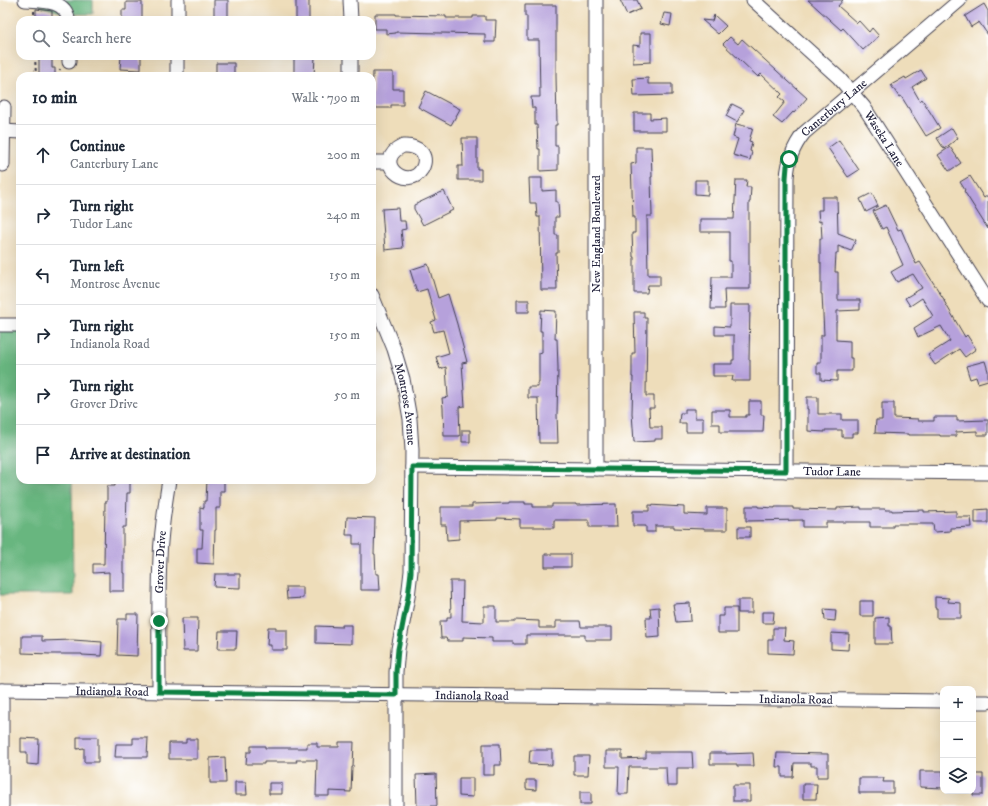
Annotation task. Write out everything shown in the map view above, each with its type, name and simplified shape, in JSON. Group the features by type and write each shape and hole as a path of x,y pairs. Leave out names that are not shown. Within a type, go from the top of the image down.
{"street":[{"path":"25,0 53,1 62,6 67,16"},
{"path":"178,0 178,16"},
{"path":"350,0 351,16"},
{"name":"New England Boulevard","path":"596,0 596,469"},
{"name":"Waseka Lane","path":"753,0 839,78 864,107 988,301"},
{"name":"Canterbury Lane","path":"786,471 787,166 798,140 804,133 960,0"},
{"path":"177,72 178,60"},
{"path":"351,60 351,72"},
{"path":"3,165 1,147 4,107"},
{"path":"3,132 16,132"},
{"path":"376,162 390,162"},
{"name":"Montrose Avenue","path":"376,306 394,349 403,379 410,419 412,467 411,572 408,597 398,649 396,672 396,806"},
{"path":"2,325 16,325"},
{"name":"Tudor Lane","path":"412,467 988,473"},
{"name":"Grover Drive","path":"159,692 160,555 168,484"},
{"path":"1,690 2,806"},
{"name":"Indianola Road","path":"1,690 940,701"},
{"path":"976,702 988,702"}],"path":[{"path":"35,60 36,72"}],"green space":[{"path":"20,0 93,0 93,14 67,14"},
{"path":"0,325 16,325 16,484 72,484 73,595 0,595"}],"building":[{"path":"214,0 228,0 228,16 214,16"},
{"path":"296,0 309,0 309,16 296,16"},
{"path":"620,0 637,0 641,9 627,15"},
{"path":"808,0 843,0 838,6 857,23 859,21 869,32 872,28 879,36 863,50 843,28 841,30"},
{"path":"126,2 142,2 142,16 122,16 122,10 126,10"},
{"path":"984,4 988,11 988,35 979,22 971,27 965,16"},
{"path":"525,5 556,5 557,125 555,125 555,146 558,146 558,170 540,171 540,149 538,149 537,125 535,125 535,108 532,108 531,97 540,97 539,40 527,40 527,16 525,16"},
{"path":"36,9 52,11 52,16 36,16"},
{"path":"664,13 672,14 670,26 661,24"},
{"path":"375,14 396,14 446,16 446,18 473,18 473,16 485,16 485,20 496,20 495,42 485,42 485,34 396,32 386,34 386,29 376,29"},
{"path":"714,15 726,26 718,34 702,20 712,21"},
{"path":"640,33 651,33 651,62 633,63 633,45 640,46"},
{"path":"730,37 738,44 742,39 807,98 782,124 773,117 785,102 779,97 782,94 761,74 758,77 723,44"},
{"path":"39,60 52,60 52,68 55,68 55,72 39,72"},
{"path":"121,60 141,60 141,70 120,69"},
{"path":"294,60 315,60 314,72 294,72"},
{"path":"216,63 234,63 234,72 216,72"},
{"path":"921,70 926,78 912,87 920,101 922,99 940,128 926,136 901,96 899,97 891,85 905,77 906,79"},
{"path":"376,72 393,72 393,89 403,89 403,105 391,105 391,108 376,108"},
{"path":"648,78 648,84 672,84 672,95 634,96 633,79"},
{"path":"426,91 460,109 451,125 418,107"},
{"path":"732,104 744,110 737,122 726,116"},
{"path":"634,113 650,113 650,119 666,118 666,131 634,131"},
{"path":"736,124 753,128 749,141 752,142 750,160 733,155 738,139 733,137"},
{"path":"952,128 958,138 944,149 937,138"},
{"path":"462,138 477,138 477,169 481,169 481,180 458,180 458,166 463,166"},
{"path":"839,140 859,170 848,177 828,148"},
{"path":"636,147 651,147 652,216 647,216 648,275 660,275 660,285 648,285 647,293 634,293 632,233 635,233 635,217 633,217 631,164 636,163"},
{"path":"950,147 961,163 949,171 938,155"},
{"path":"970,176 984,198 988,195 988,229 960,182"},
{"path":"529,178 542,178 542,191 556,190 556,202 558,202 559,217 555,217 555,235 558,235 558,253 556,253 557,290 541,290 540,217 537,217 536,203 530,203"},
{"path":"695,180 708,180 708,195 695,194"},
{"path":"736,180 747,180 746,187 751,187 749,202 750,289 724,289 725,309 711,309 712,277 731,277 731,261 729,261 729,232 700,232 700,219 734,219"},
{"path":"444,191 453,210 423,225 414,209 414,205"},
{"path":"872,193 878,206 866,212 860,199"},
{"path":"822,197 837,197 838,233 856,240 851,251 838,246 838,253 836,253 835,272 838,272 838,300 860,300 860,310 837,311 836,340 850,341 852,371 837,371 837,381 821,380 821,373 817,373 817,363 821,363 821,335 824,335 820,263 820,238 822,239 821,221 819,222 818,210 822,210"},
{"path":"886,205 898,230 901,229 916,264 920,262 945,301 965,337 967,335 976,349 965,357 959,349 935,365 928,355 950,341 941,326 918,337 914,328 933,316 922,298 910,306 905,298 922,288 913,274 897,282 891,272 903,265 886,227 882,229 873,211"},
{"path":"398,208 399,221 405,221 406,229 401,230 403,248 385,250 382,209"},
{"path":"428,264 438,298 448,294 467,362 462,363 465,406 459,407 460,436 444,436 442,398 448,397 446,367 440,369 436,357 449,353 443,330 434,332 431,322 436,320 427,289 417,292 410,270"},
{"path":"517,300 529,300 529,312 517,312"},
{"path":"730,305 750,305 750,381 732,381 733,376 713,376 713,364 732,364 732,360 734,360 734,335 715,335 715,326 730,327"},
{"path":"541,310 556,311 555,339 557,339 558,368 558,443 539,443 538,398 528,398 528,387 538,387 539,383 539,353 542,352 542,331 540,331"},
{"path":"634,312 644,312 644,318 647,318 646,396 654,396 654,408 649,408 650,427 662,427 662,439 655,439 655,441 634,442 632,413 632,353 635,353"},
{"path":"985,361 988,371 988,380 978,383 976,377 970,379 966,366"},
{"path":"807,397 818,397 818,414 842,414 842,420 858,420 858,433 852,433 852,437 842,437 842,430 825,430 825,432 808,431"},
{"path":"749,401 761,401 761,415 764,415 763,432 720,432 720,424 712,424 712,410 730,410 730,417 746,417 746,415 749,415"},
{"path":"882,403 894,403 894,418 918,419 918,421 934,421 934,417 957,417 957,421 988,420 988,435 977,435 977,431 956,432 956,436 875,433 876,420 882,420"},
{"path":"685,409 695,409 695,418 703,418 703,432 686,432 686,423 679,423 680,413 685,413"},
{"path":"462,430 470,430 470,442 462,442"},
{"path":"115,484 130,484 130,493 127,493 126,527 123,527 124,591 109,591 109,572 93,573 93,564 104,564 105,502 107,502 107,486 115,486"},
{"path":"207,484 224,484 224,491 220,491 220,508 216,508 214,564 197,563 197,548 202,548 203,530 200,530 200,507 204,508 204,501 206,501"},
{"path":"525,502 525,504 533,504 533,507 552,507 552,504 616,504 617,527 589,527 589,520 554,520 554,528 520,527 520,519 497,518 497,520 459,521 459,539 447,540 446,525 441,525 441,507 472,507 472,504"},
{"path":"649,505 684,507 684,514 707,515 707,508 727,508 727,530 704,530 674,528 674,526 655,526 655,532 646,532 646,526 633,526 633,511 649,511"},
{"path":"746,506 775,508 793,507 793,509 837,510 837,508 861,507 861,509 885,509 892,511 956,511 956,517 971,517 972,527 950,528 950,531 934,532 933,524 893,524 893,527 870,527 870,522 826,522 826,527 803,527 803,520 746,521"},
{"path":"988,509 988,523 975,523 975,510"},
{"path":"347,517 375,518 374,554 376,574 379,574 380,590 361,590 361,544 353,544 353,535 346,535"},
{"path":"738,527 750,527 750,537 738,537"},
{"path":"545,554 571,554 571,567 545,567"},
{"path":"215,574 240,574 240,588 214,587"},
{"path":"450,581 463,581 462,621 484,622 484,606 496,606 496,622 515,622 515,620 539,621 539,628 556,628 556,621 580,621 581,627 612,627 612,640 585,640 585,635 526,635 526,644 514,644 514,642 492,642 492,638 463,637 463,641 447,641 446,638 441,638 440,621 447,621 447,617 451,617"},
{"path":"286,587 303,587 303,598 287,599"},
{"path":"935,597 949,598 948,602 961,603 961,618 937,618"},
{"path":"738,600 752,600 752,613 738,613"},
{"path":"860,601 873,601 873,616 860,616"},
{"path":"690,603 691,621 676,622 673,604"},
{"path":"659,607 660,637 647,638 646,618 651,618 650,608"},
{"path":"724,608 737,608 737,633 718,633 718,616 724,616"},
{"path":"824,609 836,610 835,621 825,620"},
{"path":"762,612 774,612 773,623 762,623"},
{"path":"127,614 138,614 137,656 117,655 118,619 127,619"},
{"path":"889,617 892,644 875,644 875,618"},
{"path":"182,618 198,618 197,651 183,651"},
{"path":"342,625 351,625 351,644 316,643 316,626 342,627"},
{"path":"268,627 276,627 276,630 287,630 287,650 271,650 271,645 267,645"},
{"path":"773,628 785,628 784,640 794,641 793,654 768,653 768,640 773,640"},
{"path":"219,631 237,631 236,649 218,649"},
{"path":"831,633 849,634 848,650 831,649"},
{"path":"22,636 42,636 42,641 73,640 102,642 101,656 82,654 22,653"},
{"path":"77,737 98,737 98,762 84,762 84,748 77,749"},
{"path":"21,738 39,739 38,765 27,764 27,752 21,752"},
{"path":"133,738 148,738 147,757 115,757 116,744 133,744"},
{"path":"186,739 197,739 197,759 169,759 169,743 186,743"},
{"path":"339,742 354,742 351,792 329,791 329,796 316,796 317,760 246,764 247,752 251,752 251,746 265,746 265,748 307,748 307,743 317,743 317,747 339,747"},
{"path":"483,744 500,744 501,765 494,765 494,775 483,775"},
{"path":"530,750 552,750 552,765 529,764"},
{"path":"606,751 622,751 622,759 646,758 646,752 692,752 693,768 677,768 677,786 667,786 666,767 629,767 628,794 618,794 619,767 606,767"},
{"path":"710,753 753,753 754,766 737,766 737,764 710,764"},
{"path":"777,753 828,754 828,777 817,777 817,766 811,766 811,763 794,763 793,777 782,777 782,767 776,767"},
{"path":"574,756 589,756 588,775 574,775"},
{"path":"225,757 226,783 210,783 210,758"},
{"path":"920,771 940,771 940,788 920,787"},
{"path":"436,774 437,806 417,806 416,775"},
{"path":"976,774 983,774 983,795 973,795 976,794"},
{"path":"459,778 473,778 473,797 459,796"},
{"path":"859,778 884,778 883,782 893,782 893,793 859,793"},
{"path":"526,780 536,780 536,790 526,789"},
{"path":"235,782 246,782 247,795 235,795"},
{"path":"269,783 282,783 282,794 269,794"},
{"path":"803,784 817,784 816,799 803,799"},
{"path":"733,785 750,785 750,801 733,801"},
{"path":"580,792 591,792 591,804 580,804"}],"route":[{"path":"159,621 159,692 396,695 398,649 408,597 411,572 412,467 786,471 786,178 789,159"}]}
